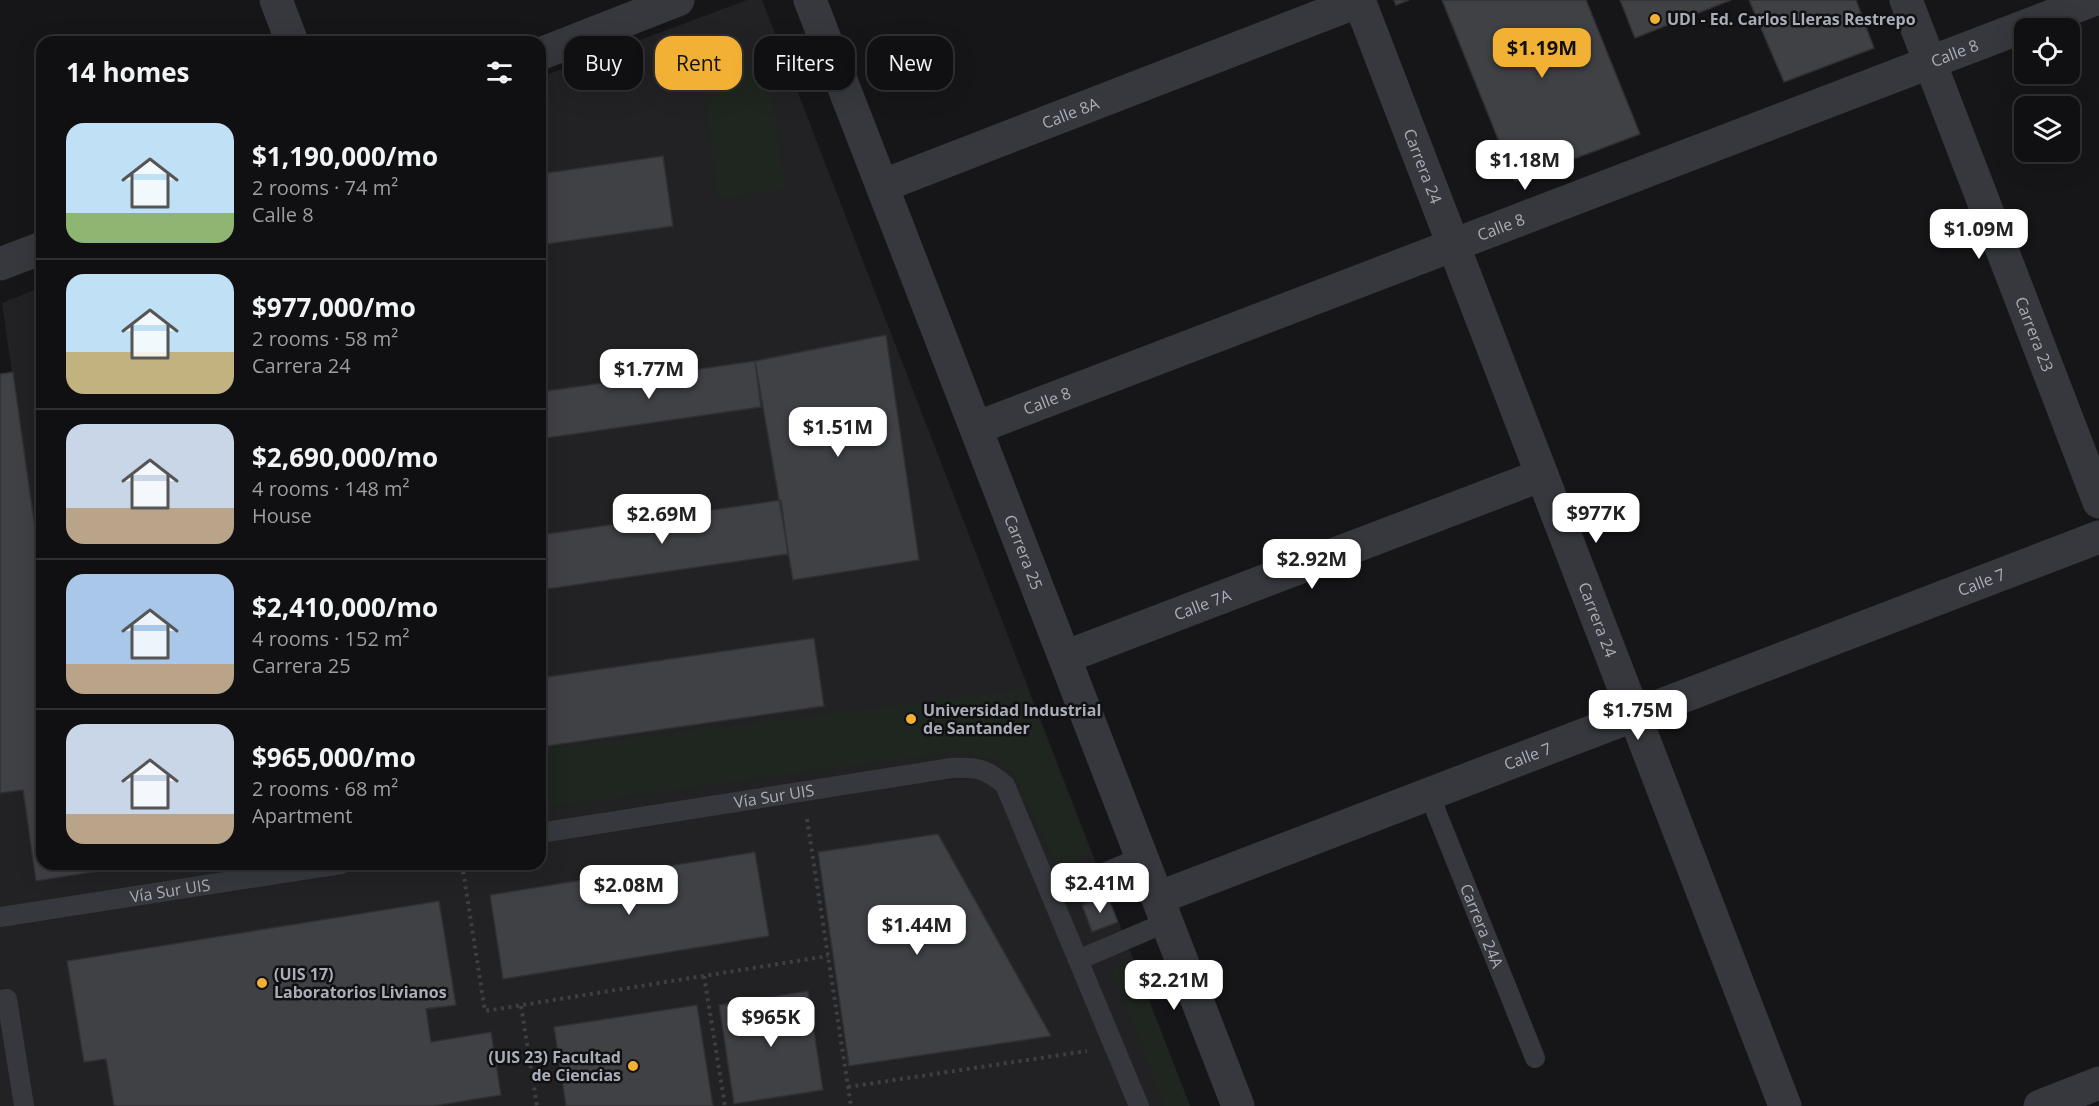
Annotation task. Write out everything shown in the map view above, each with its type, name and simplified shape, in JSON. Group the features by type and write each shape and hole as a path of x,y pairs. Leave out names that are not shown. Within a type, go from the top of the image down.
{"street":[{"path":"276,0 290,36"},
{"path":"546,52 678,0"},
{"name":"Carrera 25","path":"810,0 1238,1106"},
{"name":"Carrera 23","path":"1906,0 2099,502"},
{"name":"Calle 8","path":"976,428 2093,0"},
{"name":"Calle 8A","path":"882,186 1359,1"},
{"name":"Carrera 24","path":"1359,1 1785,1106"},
{"path":"0,264 36,250"},
{"name":"Calle 7A","path":"1065,657 1542,475"},
{"name":"Calle 7","path":"1163,910 1429,794 2099,537"},
{"path":"2040,1106 2099,1083"}],"lane":[{"name":"Vía Sur UIS","path":"546,832 951,768 973,768 989,772 1005,785 1051,895"},
{"name":"Carrera 24A","path":"1429,794 1535,1058"},
{"path":"1139,1106 1051,895 1142,857"},
{"name":"Vía Sur UIS","path":"0,917 302,870"},
{"path":"1078,960 1163,910"},
{"path":"0,1000 7,999 24,1106"}],"path":[{"path":"803,792 850,1106"},
{"path":"463,870 485,1011 828,956"},
{"path":"704,976 725,1106"},
{"path":"521,1006 537,1106"},
{"path":"848,1087 1114,1047"}],"shaded area":[{"name":"Universidad Industrial de Santander","path":"747,0 762,0 776,36 754,36 754,90 797,90 1190,1106 0,1106 0,374 12,372 2,303 36,289 36,870 546,870 546,75 564,68 564,90 643,90 643,39"},
{"path":"754,67 754,90 771,90 785,189 718,199 704,90 742,90 742,69"},
{"path":"1027,689 1091,854 1058,868 1012,771 993,759 954,752 546,807 546,748"},
{"path":"1134,962 1190,1106 1165,1106 1112,971"}],"building":[{"path":"1394,0 1409,0 1396,5"},
{"path":"1442,0 1586,0 1640,134 1515,181"},
{"name":"UDI - Ed. Carlos Lleras Restrepo","path":"1620,0 1731,0 1635,38"},
{"path":"1749,0 1856,0 1874,48 1784,82"},
{"path":"663,156 673,226 546,244 546,173"},
{"path":"886,335 919,560 793,580 755,361"},
{"path":"755,361 761,407 546,438 546,391"},
{"path":"13,372 36,535 36,870 106,870 36,881 23,790 0,793 0,374"},
{"path":"781,500 788,554 546,589 546,534"},
{"path":"814,638 824,706 546,746 546,677"},
{"path":"938,834 1051,1036 849,1066 818,852"},
{"path":"755,852 769,936 503,979 490,895"},
{"path":"1107,895 1118,922 1092,932 1082,905"},
{"name":"(UIS 17) Laboratorios Livianos","path":"439,901 456,1005 426,1009 431,1042 491,1032 501,1095 434,1106 114,1106 106,1059 84,1062 67,961"},
{"path":"808,991 823,1090 734,1104 719,1005"},
{"name":"(UIS 23) Facultad de Ciencias","path":"697,1005 713,1106 566,1106 554,1027"}],"place":[{"name":"UDI - Ed. Carlos Lleras Restrepo","path":"1655,19"},
{"name":"Universidad Industrial de Santander","path":"911,719"},
{"name":"(UIS 17) Laboratorios Livianos","path":"262,983"},
{"name":"(UIS 23) Facultad de Ciencias","path":"633,1066"}]}
